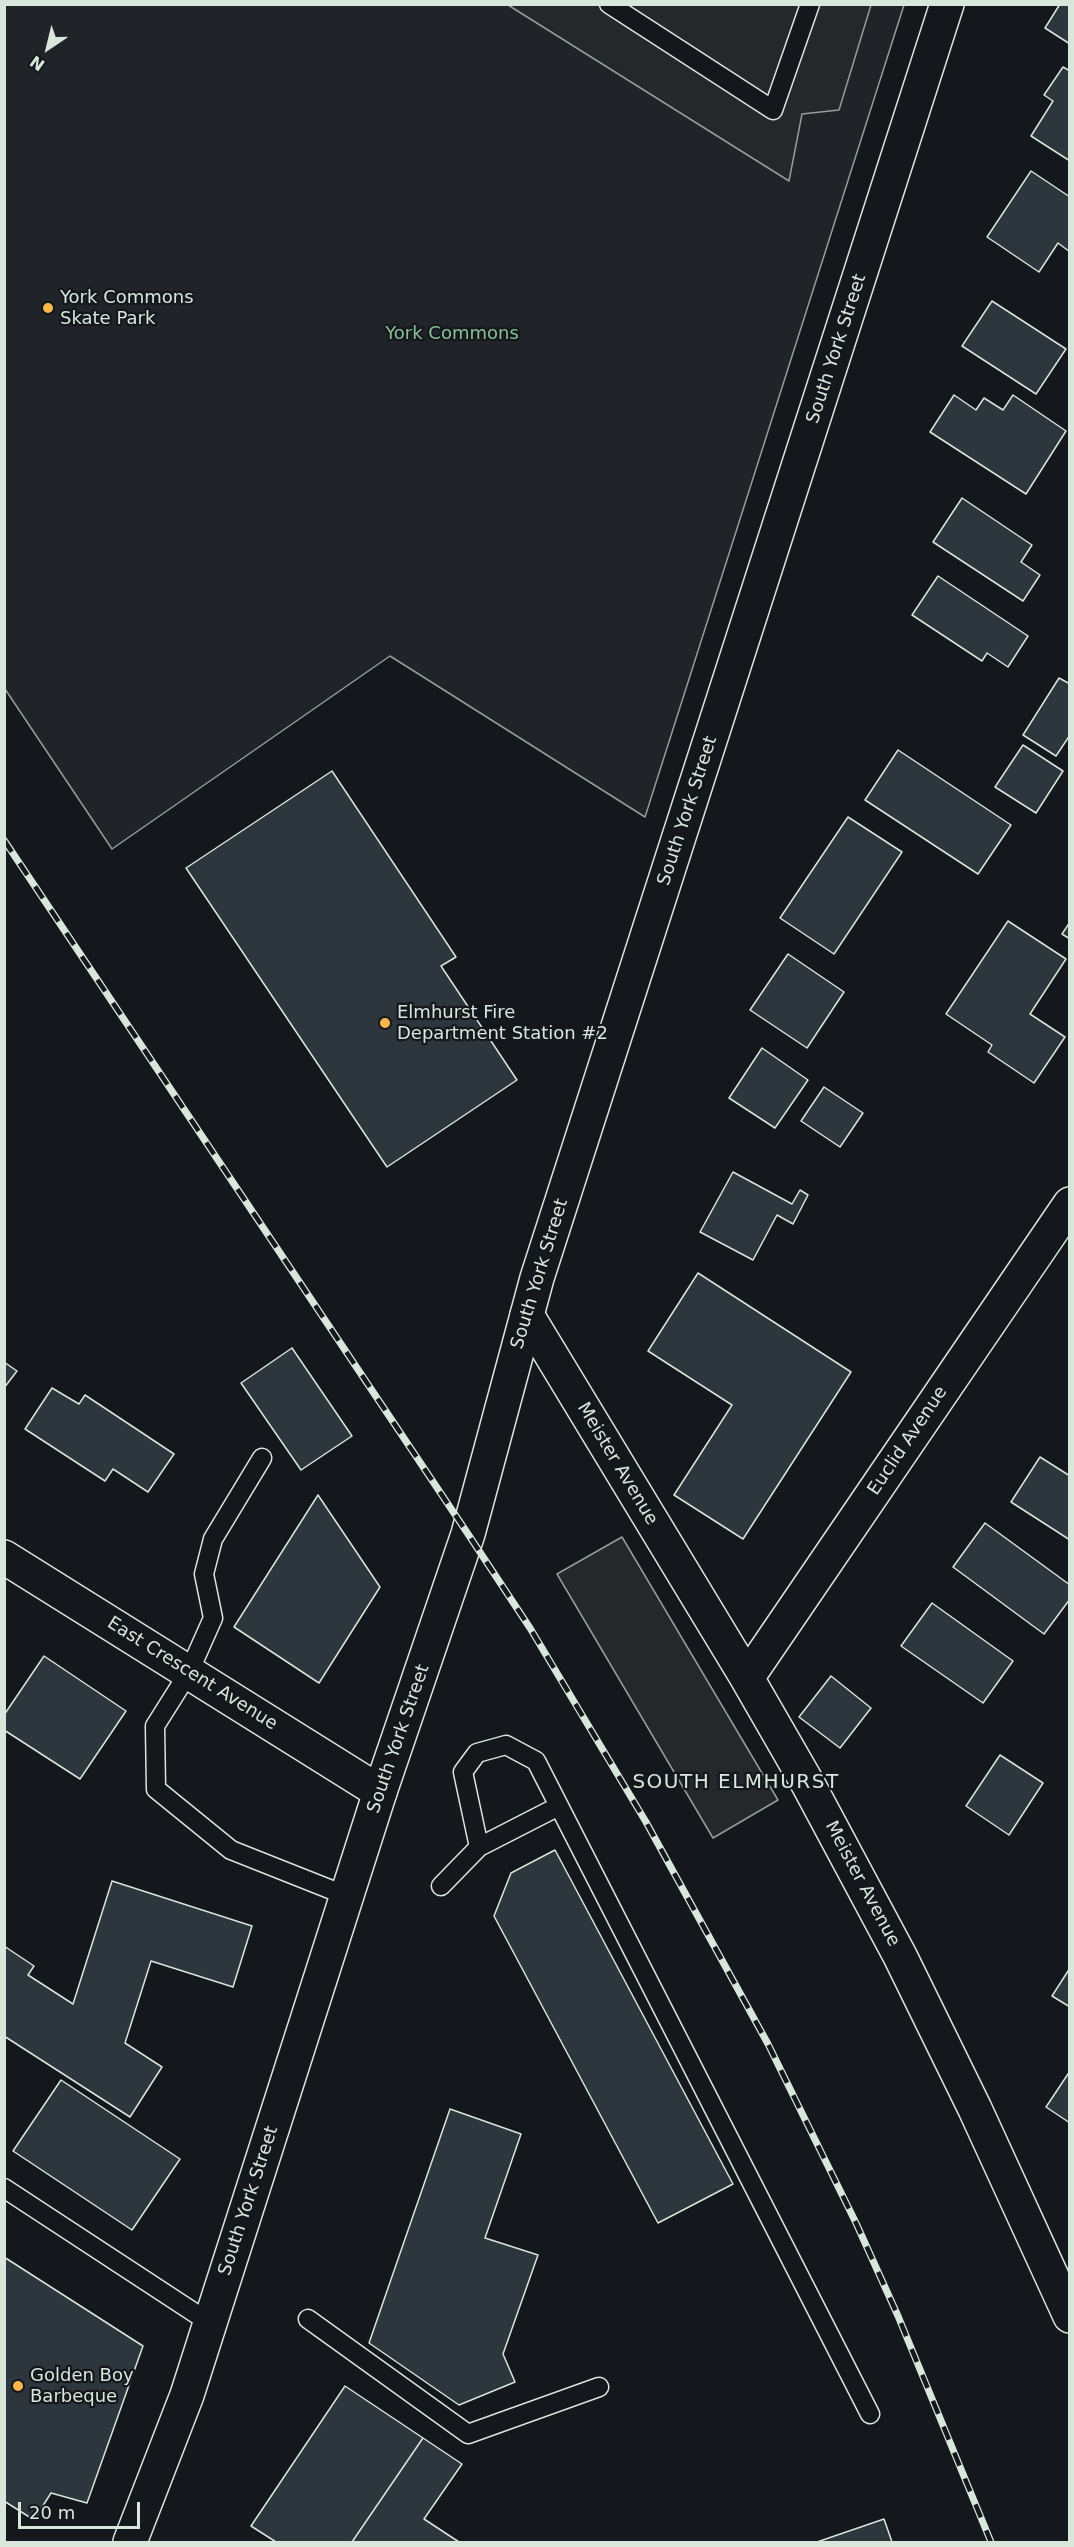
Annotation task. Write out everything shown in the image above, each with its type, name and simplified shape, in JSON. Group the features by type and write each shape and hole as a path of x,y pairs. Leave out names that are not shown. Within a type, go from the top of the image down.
{"main road":[{"name":"South York Street","path":"130,2542 187,2395 380,1792 468,1534 537,1278 947,4"},
{"name":"Euclid Avenue","path":"747,1678 1070,1204"},
{"name":"Meister Avenue","path":"527,1315 747,1678 808,1784 900,1956 975,2109 1070,2316"},
{"name":"East Crescent Avenue","path":"4,1557 380,1792"}],"lane":[{"path":"609,4 773,110 810,4"},
{"path":"262,1458 213,1539 204,1574 213,1618 189,1672 155,1726 156,1789 231,1850 347,1896"},
{"path":"479,1847 463,1772 477,1753 506,1745 536,1761 870,2414"},
{"path":"441,1886 479,1847 559,1806"},
{"path":"4,2188 210,2323"},
{"path":"308,2319 468,2434 599,2387"}],"green space":[{"name":"York Commons","path":"5,5 904,5 645,817 390,656 112,849 5,689"}],"shaded area":[{"path":"508,5 871,5 839,110 802,114 789,181"},
{"path":"622,1537 778,1800 713,1838 557,1574"}],"building":[{"path":"1060,4 1070,4 1070,44 1045,28"},
{"path":"1063,67 1070,71 1070,161 1031,136 1053,101 1044,95"},
{"path":"1031,171 1070,197 1070,252 1058,243 1039,272 987,237"},
{"path":"992,301 1066,349 1036,394 962,346"},
{"path":"954,395 976,410 984,398 1003,410 1013,395 1066,431 1026,494 930,432"},
{"path":"962,498 1032,545 1021,562 1040,575 1023,601 933,542"},
{"path":"938,576 1028,636 1008,667 987,653 982,661 912,615"},
{"path":"1059,678 1070,684 1070,735 1056,756 1023,735"},
{"path":"1023,745 1063,771 1036,813 995,787"},
{"path":"898,750 1011,825 978,874 865,800"},
{"name":"Elmhurst Fire Department Station #2","path":"332,771 456,957 441,966 517,1080 387,1167 186,868"},
{"path":"848,817 902,852 834,954 780,918"},
{"path":"1008,921 1066,959 1030,1014 1065,1037 1034,1083 988,1052 992,1045 946,1014"},
{"path":"1070,922 1070,939 1062,934"},
{"path":"788,954 844,992 807,1048 750,1010"},
{"path":"762,1048 808,1080 775,1128 729,1098"},
{"path":"824,1087 863,1113 840,1147 801,1121"},
{"path":"733,1172 792,1204 800,1190 808,1195 793,1224 777,1215 753,1260 700,1232"},
{"path":"698,1273 851,1372 743,1539 674,1495 732,1405 648,1351"},
{"path":"292,1348 352,1436 301,1470 241,1383"},
{"path":"4,1362 17,1371 4,1388"},
{"path":"52,1388 79,1404 85,1395 174,1454 148,1492 113,1469 105,1481 25,1429"},
{"path":"1040,1457 1070,1476 1070,1540 1011,1502"},
{"path":"318,1495 380,1587 319,1683 234,1627"},
{"path":"985,1523 1070,1585 1070,1599 1044,1634 953,1567"},
{"path":"932,1603 1013,1661 983,1703 901,1646"},
{"path":"44,1656 126,1711 80,1779 4,1730 4,1715"},
{"path":"831,1676 871,1708 840,1748 799,1717"},
{"path":"1000,1755 1043,1783 1009,1835 966,1806"},
{"path":"555,1850 733,2184 658,2223 494,1916 511,1873"},
{"path":"112,1881 252,1926 233,1987 151,1961 125,2043 162,2067 130,2117 4,2036 4,1946 34,1966 28,1975 73,2004"},
{"path":"1070,1968 1070,2007 1052,1996"},
{"path":"1070,2071 1070,2123 1046,2107"},
{"path":"61,2080 180,2159 132,2230 13,2151"},
{"path":"450,2109 521,2134 485,2238 538,2255 503,2354 515,2382 459,2405 369,2343"},
{"path":"4,2257 143,2346 87,2503 51,2493 34,2520 4,2501"},
{"path":"345,2386 423,2438 352,2542 276,2542 251,2526"},
{"path":"423,2438 462,2464 424,2519 459,2542 352,2542"},
{"path":"884,2519 892,2542 817,2542"}],"railway":[{"path":"4,840 530,1628 646,1822 768,2044 856,2223 898,2316 991,2542"}],"place":[{"name":"York Commons Skate Park","path":"48,308"},
{"name":"Elmhurst Fire Department Station #2","path":"385,1023"},
{"name":"Golden Boy Barbeque","path":"18,2386"}],"district":[{"name":"SOUTH ELMHURST","path":"736,1783"}]}
